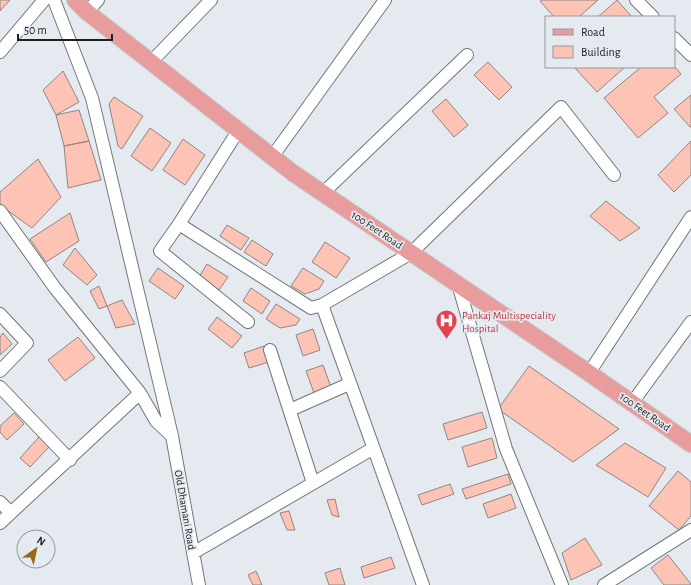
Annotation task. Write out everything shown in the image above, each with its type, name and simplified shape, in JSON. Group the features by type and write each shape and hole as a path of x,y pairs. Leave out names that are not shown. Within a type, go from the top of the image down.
{"main road":[{"name":"100 Feet Road","path":"75,0 87,12 272,157 691,444"}],"street":[{"path":"0,52 44,0"},
{"name":"Old Dhamani Road","path":"54,0 92,98 172,436 198,585"},
{"path":"87,12 98,0"},
{"path":"151,62 211,0"},
{"path":"272,157 385,0"},
{"path":"636,0 652,16"},
{"path":"675,39 691,55"},
{"path":"323,193 467,55"},
{"path":"179,224 311,308 322,305 411,253 562,106 614,175"},
{"path":"238,131 179,224 160,251 248,322"},
{"path":"0,210 55,288 140,393 156,421 172,436"},
{"path":"589,373 691,217"},
{"path":"458,284 506,449 562,585"},
{"path":"322,305 372,449 423,585"},
{"path":"0,314 27,343 0,371"},
{"path":"632,403 691,322"},
{"path":"270,350 313,484"},
{"path":"290,410 349,384"},
{"path":"0,387 70,460"},
{"path":"0,523 70,460 140,393"},
{"path":"193,553 372,449"},
{"path":"0,502 11,512"},
{"path":"604,585 691,530"}],"building":[{"path":"0,0 10,0 0,11"},
{"path":"598,0 580,16 553,16 540,1"},
{"path":"617,0 631,16 599,16"},
{"path":"488,62 512,87 499,100 474,75"},
{"path":"675,67 681,74 654,97 668,113 638,138 604,98 640,68"},
{"path":"575,68 624,68 597,92"},
{"path":"63,71 79,102 56,115 43,90"},
{"path":"691,95 691,127 690,127 674,109"},
{"path":"114,97 143,116 122,149 118,146 109,104"},
{"path":"446,99 468,125 454,137 432,111"},
{"path":"79,110 89,141 64,146 56,115"},
{"path":"150,128 171,143 152,171 131,156"},
{"path":"183,139 205,155 185,185 163,170"},
{"path":"89,141 101,180 68,188 64,146"},
{"path":"691,141 691,175 674,192 658,175"},
{"path":"38,159 61,197 32,228 0,205 0,192"},
{"path":"606,201 640,228 620,241 590,216"},
{"path":"70,213 79,241 46,262 30,239"},
{"path":"227,225 249,238 241,250 220,236"},
{"path":"252,240 273,254 266,266 244,252"},
{"path":"325,242 350,258 336,278 312,262"},
{"path":"75,248 97,275 87,285 63,265"},
{"path":"207,264 228,277 219,290 199,277"},
{"path":"158,268 184,286 175,299 149,281"},
{"path":"303,268 324,281 319,289 305,294 291,286"},
{"path":"99,286 107,306 99,309 90,291"},
{"path":"251,288 270,301 262,314 243,301"},
{"path":"122,300 135,324 116,328 107,306"},
{"path":"276,304 300,319 296,325 280,328 266,319"},
{"path":"217,317 242,336 232,348 208,329"},
{"path":"313,329 320,350 303,356 296,335"},
{"path":"3,333 12,344 0,355 0,337"},
{"path":"78,337 95,358 65,381 48,360"},
{"path":"264,346 269,362 249,368 244,353"},
{"path":"323,365 331,387 314,393 306,371"},
{"path":"529,366 619,429 573,462 498,409"},
{"path":"482,412 487,428 448,440 443,424"},
{"path":"14,413 24,424 7,440 0,432 0,426"},
{"path":"39,437 49,447 30,467 20,458"},
{"path":"492,438 497,458 468,467 462,447"},
{"path":"625,443 666,468 648,497 596,465"},
{"path":"678,471 691,482 691,516 679,530 649,506"},
{"path":"508,474 511,484 466,499 462,489"},
{"path":"450,484 454,494 422,505 418,495"},
{"path":"511,494 516,508 488,518 483,504"},
{"path":"335,499 339,517 332,515 327,500"},
{"path":"289,511 295,530 287,530 280,513"},
{"path":"585,538 602,565 571,580 562,553"},
{"path":"668,555 691,585 664,585 651,568"},
{"path":"391,557 395,568 364,578 361,567"},
{"path":"340,568 345,585 329,585 325,573"},
{"path":"256,571 262,585 253,585 248,575"}],"place":[{"name":"Pankaj Multispeciality Hospital","path":"446,340"}]}
